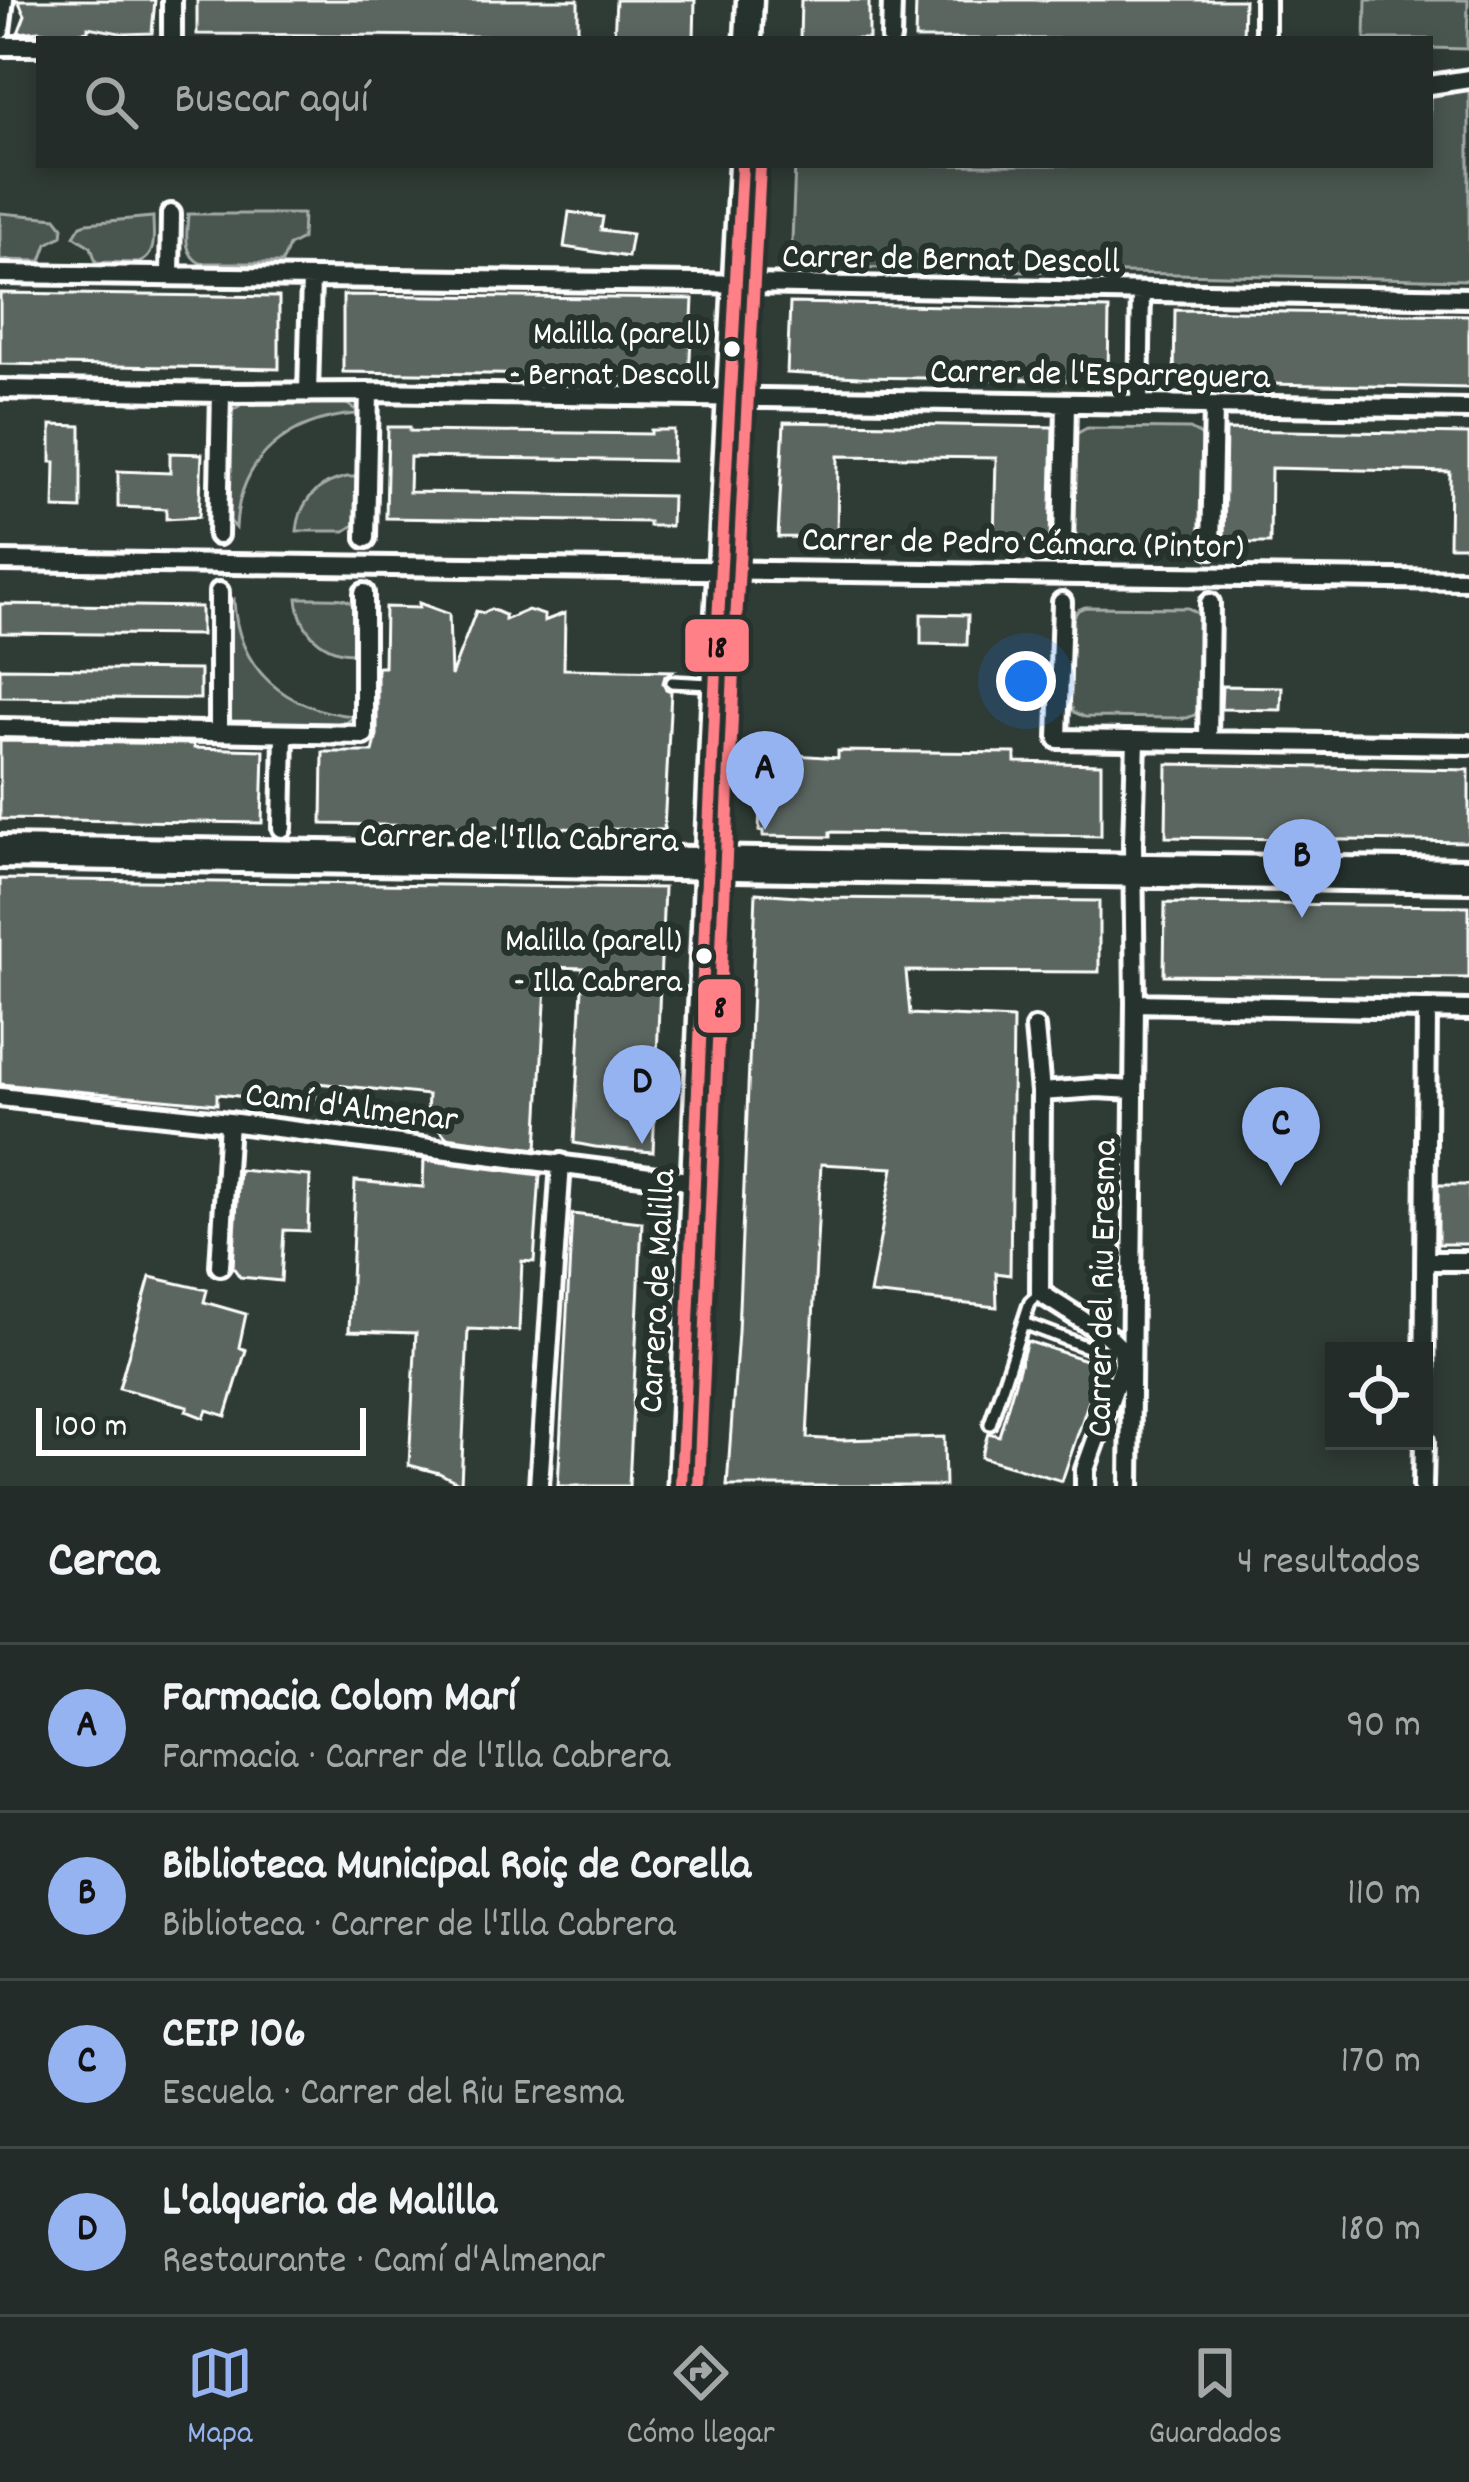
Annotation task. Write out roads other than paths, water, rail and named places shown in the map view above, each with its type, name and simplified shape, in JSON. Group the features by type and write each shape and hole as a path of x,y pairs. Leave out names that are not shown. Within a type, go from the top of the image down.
{"street":[{"path":"0,31 4,0"},
{"path":"172,0 172,36"},
{"path":"748,36 750,0"},
{"path":"891,36 892,0"},
{"path":"1264,36 1265,0"},
{"path":"0,46 36,46"},
{"path":"1433,85 1469,79"},
{"name":"Carrera de Malilla","path":"681,1486 742,168"},
{"path":"170,276 171,214"},
{"name":"Carrer de Bernat Descoll","path":"0,274 1469,298"},
{"path":"308,392 311,278"},
{"path":"1139,404 1141,292"},
{"name":"Carrer de l'Esparreguera","path":"0,389 1469,409"},
{"path":"365,538 369,392"},
{"path":"218,535 221,393"},
{"path":"1063,546 1066,404"},
{"path":"1211,548 1214,406"},
{"name":"Carrer de Pedro Cámara (Pintor)","path":"0,561 1469,580"},
{"path":"218,592 219,732"},
{"path":"0,728 364,735 364,593"},
{"path":"1062,602 1058,739 1469,746"},
{"path":"1208,741 1210,603"},
{"path":"282,828 284,734"},
{"name":"Carrer del Riu Eresma","path":"1130,1486 1136,740"},
{"name":"Carrer de l'Illa Cabrera","path":"0,845 1134,870 1469,883"},
{"name":"Carrer de l'Illa Cabrera","path":"0,859 708,863"},
{"name":"Carrer de l'Illa Cabrera","path":"1134,870 1469,868"},
{"path":"1136,1004 1469,1010"},
{"path":"1424,1342 1426,1009"},
{"name":"Carrer del Riu Eresma","path":"1035,1028 1040,1092 1040,1293 1108,1336 1122,1350 1124,1364 1085,1470 1084,1486"},
{"name":"Carrer del Riu Eresma","path":"1040,1092 1134,1090"},
{"name":"Camí d'Almenar","path":"0,1097 696,1182"},
{"path":"220,1266 229,1122"},
{"path":"539,1486 561,1163"},
{"path":"1425,1261 1469,1261"},
{"path":"1424,1450 1424,1486"}],"lane":[{"path":"672,682 716,684"},
{"path":"990,1424 1030,1302 1040,1293"},
{"path":"1023,1322 1092,1349"}],"place":[{"name":"Malilla (parell) - Bernat Descoll","path":"732,349"},
{"name":"Farmacia Colom Marí","path":"765,830"},
{"name":"Biblioteca Municipal Roiç de Corella","path":"1302,918"},
{"name":"Malilla (parell) - Illa Cabrera","path":"704,956"},
{"name":"L'alqueria de Malilla","path":"642,1144"},
{"name":"CEIP 106","path":"1281,1186"}]}
